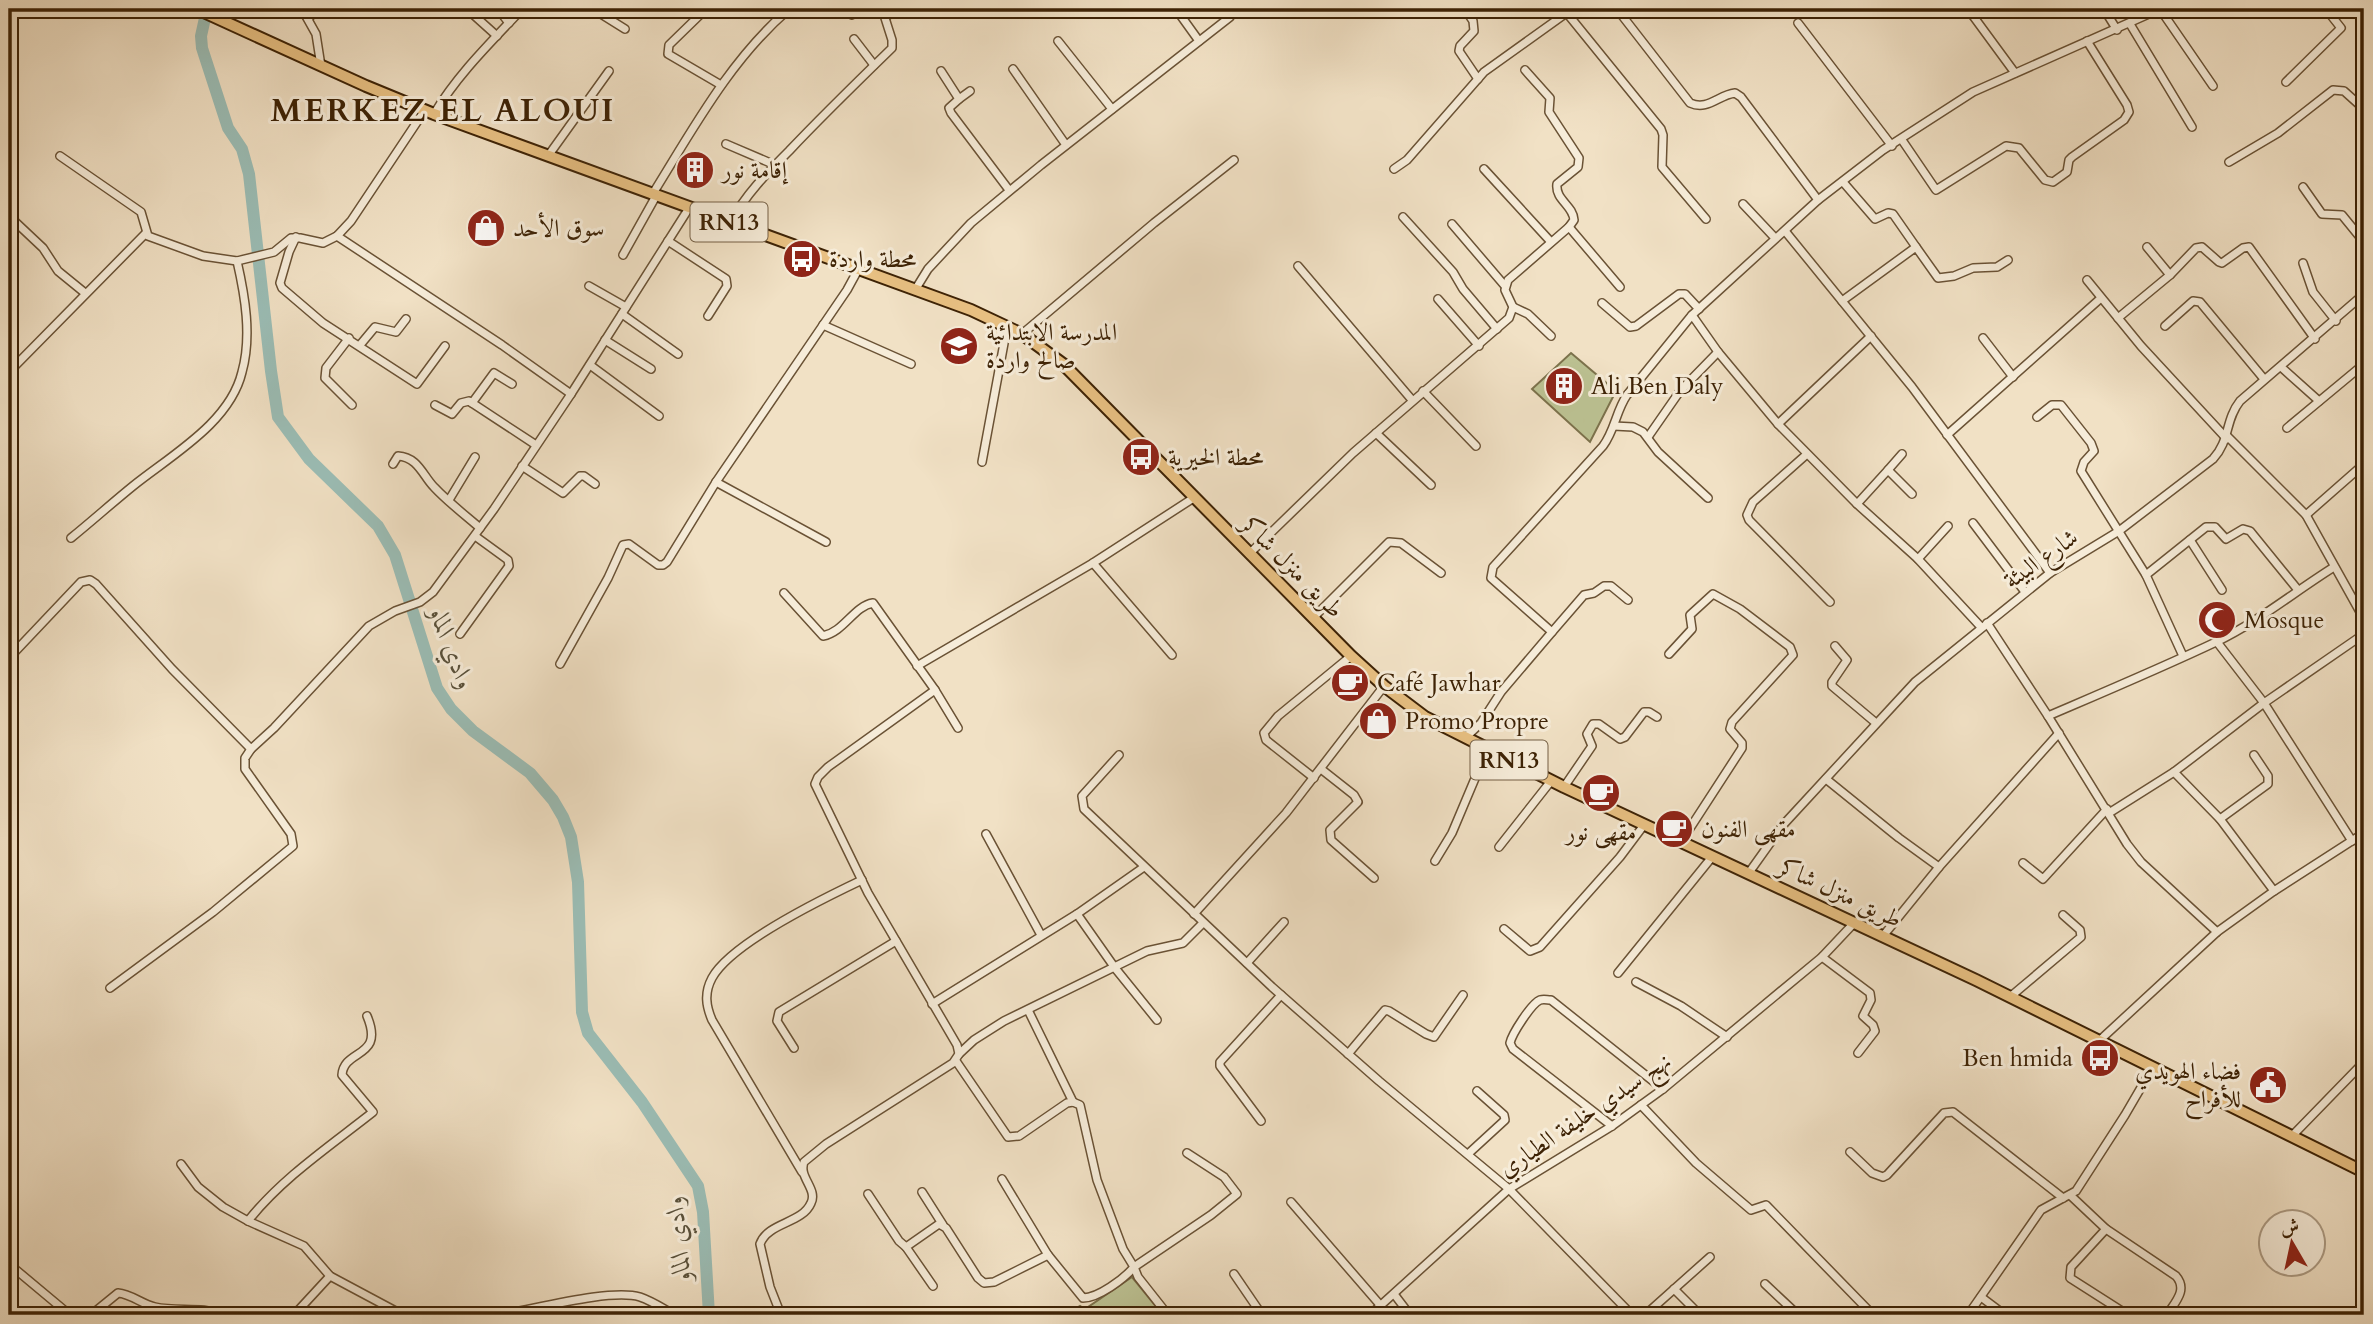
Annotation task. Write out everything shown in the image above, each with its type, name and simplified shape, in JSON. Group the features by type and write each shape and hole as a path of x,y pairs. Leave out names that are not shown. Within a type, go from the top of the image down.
{"main road":[{"name":"طريق منزل شاكر","path":"197,9 429,112 859,268 971,310 1022,334 1050,353 1081,381 1351,656 1384,686 1425,717 1551,781 2010,997 2364,1172"}],"street":[{"path":"302,9 316,34 321,66"},
{"path":"309,19 317,9"},
{"path":"467,9 497,36"},
{"path":"498,9 509,23"},
{"path":"60,156 141,212 146,233 153,239 203,256 237,261 274,252 296,237 323,243 337,236 351,221 429,112 522,9"},
{"path":"593,9 625,29"},
{"path":"706,9 669,46 668,54 721,85"},
{"path":"731,222 743,202 775,165 892,48 885,18 895,9"},
{"path":"1177,9 1199,41"},
{"path":"915,290 928,269 971,223 1009,190 1230,17 1233,9"},
{"path":"1465,9 1473,21 1474,31 1460,46 1459,51 1478,79"},
{"path":"1617,9 1690,103 1705,106 1735,93 1741,97 1818,200"},
{"path":"1982,9 1970,12 2015,74"},
{"path":"2104,9 2117,30"},
{"path":"1552,632 1495,582 1490,572 1603,446 1615,426 1619,409 1627,395 1692,315 1818,200 1883,150 1902,140 1957,101 2160,9 2213,86"},
{"path":"2286,82 2340,28 2326,9"},
{"path":"623,255 654,195 721,85 783,11"},
{"path":"1394,169 1407,160 1499,59 1569,11 1661,129 1662,167 1706,219"},
{"path":"1798,23 1892,146"},
{"path":"2130,24 2192,127"},
{"path":"854,39 874,65"},
{"path":"1058,41 1112,109"},
{"path":"1902,140 1936,190 2006,146 2019,148 2045,180 2053,182 2067,172 2068,160 2124,121 2129,112 2088,41"},
{"path":"1013,69 1066,145"},
{"path":"1505,286 1508,280 1569,227 1574,216 1559,197 1556,188 1557,184 1578,167 1579,158 1549,113 1550,98 1525,70"},
{"path":"548,156 609,71"},
{"path":"941,71 959,99"},
{"path":"2229,162 2278,133 2333,90 2344,91 2364,109"},
{"path":"970,91 949,108 1009,190"},
{"path":"726,144 775,165"},
{"path":"1022,334 1234,160"},
{"path":"1484,169 1552,242"},
{"path":"1843,182 1875,219 1888,213 1893,214 1938,278 1954,276 1973,268 1997,267 2008,260"},
{"path":"2303,187 2322,214 2342,215 2364,242"},
{"path":"1743,204 1775,238"},
{"path":"110,988 213,912 293,846 291,834 245,769 245,758 361,633 379,619 427,598 475,536 571,394 689,208"},
{"path":"9,216 43,248 58,271 85,293"},
{"path":"1403,217 1452,272 1497,329"},
{"path":"1452,224 1505,286 1513,307 1528,314 1551,335"},
{"path":"1569,227 1620,287"},
{"path":"1785,231 1912,387 2050,573"},
{"path":"9,372 146,233"},
{"path":"337,236 571,394"},
{"path":"296,237 280,283 282,288 323,323 417,384 445,346"},
{"path":"668,241 726,279 727,286 708,316"},
{"path":"1842,301 1916,247"},
{"path":"2147,247 2170,275"},
{"path":"2118,318 2200,247 2222,263 2243,248 2252,248 2315,339"},
{"path":"71,538 212,423 230,398 243,371 246,335 245,301 237,261"},
{"path":"2303,263 2313,292 2336,321"},
{"path":"1298,266 1412,400"},
{"path":"560,664 608,578 623,545 629,544 655,563 664,565 859,268"},
{"path":"2087,280 2101,299 2227,438 2306,514 2364,619"},
{"path":"589,286 624,310 678,354"},
{"path":"1602,303 1630,327 1636,326 1679,294 1685,294 1699,309"},
{"name":"شارع البيئة","path":"1748,874 1783,825 1915,682 2050,573 2119,531 2213,460 2227,438 2235,408 2264,379 2315,339 2364,294"},
{"path":"1438,299 1479,346"},
{"path":"1947,435 2101,299"},
{"path":"2165,326 2193,301 2200,302 2264,379"},
{"path":"1249,554 1412,400 1509,318 1513,307"},
{"path":"1692,315 1718,352 1778,424 1857,505 1918,559 1984,625 2048,716 2127,844 2141,862 2217,932"},
{"path":"360,345 375,327 396,332 406,319"},
{"path":"823,325 911,364"},
{"path":"982,462 1007,327"},
{"path":"1778,424 1871,336"},
{"path":"349,338 326,368 325,378 352,405"},
{"path":"1983,338 2013,377"},
{"path":"606,340 651,369"},
{"path":"1648,437 1680,391 1718,352"},
{"path":"590,365 659,416"},
{"path":"2287,428 2364,365"},
{"path":"2281,367 2319,401"},
{"path":"472,404 494,373 512,384"},
{"path":"1423,391 1476,446"},
{"path":"435,405 452,414 461,403 468,401 536,445"},
{"path":"2037,417 2052,405 2061,405 2091,443 2094,451 2084,462 2081,471 2146,575 2183,656"},
{"path":"1615,426 1633,427 1648,437 1658,452 1708,498"},
{"path":"1376,433 1431,485"},
{"path":"1807,454 1753,502 1747,514 1749,520 1830,602"},
{"path":"1857,505 1902,454"},
{"path":"393,464 398,456 410,460 425,473 434,487 480,528"},
{"path":"449,500 475,457"},
{"path":"2306,514 2364,464"},
{"path":"522,466 563,493 580,476 595,484"},
{"path":"1888,470 1912,494"},
{"path":"716,482 826,542"},
{"path":"917,666 1093,563 1195,497"},
{"path":"1973,523 2025,592"},
{"path":"1918,559 1948,526"},
{"path":"2146,575 2209,526 2215,527 2226,539 2247,529 2298,590"},
{"path":"460,634 509,566 508,560 475,536"},
{"path":"2190,540 2222,590"},
{"path":"1313,618 1392,541 1401,543 1441,573"},
{"path":"1093,563 1172,655"},
{"path":"2048,716 2217,642 2267,613 2334,567"},
{"path":"9,658 82,582 90,580 251,749"},
{"path":"1465,738 1481,723 1501,692 1584,595 1594,593 1604,586 1611,586 1628,600"},
{"path":"784,593 823,636 836,632 866,605 873,603 935,690 958,728"},
{"path":"1669,654 1692,629 1692,612 1713,594 1718,594 1740,608 1793,652 1732,722 1730,729 1742,743 1742,748 1681,842"},
{"path":"2023,863 2043,879 2108,811 2174,772 2264,703 2364,634"},
{"path":"2217,642 2264,703 2352,841"},
{"path":"1835,646 1847,660 1832,686 1876,723"},
{"path":"1314,778 1265,739 1264,733 1278,716 1351,656"},
{"path":"1194,914 1286,813 1384,686"},
{"path":"935,690 828,767 816,780 816,789 862,880 957,1045 957,1057 1008,1138 1019,1136 1073,1102"},
{"path":"1564,787 1592,746 1587,734 1593,724 1599,724 1619,739 1625,737 1644,712 1657,717"},
{"path":"1883,936 1939,867 2059,733"},
{"path":"1435,861 1452,833 1487,750"},
{"path":"1119,755 1082,796 1084,809 1281,996 1509,1189 1632,1315"},
{"path":"2220,819 2268,784 2268,776 2254,755"},
{"path":"1321,769 1353,795 1357,803 1331,830 1331,840 1374,878"},
{"path":"2174,772 2220,819 2274,891"},
{"path":"1826,779 1939,867"},
{"path":"1499,847 1551,781"},
{"path":"1504,929 1530,951 1540,947 1620,857 1644,825"},
{"path":"2099,1041 2217,932 2274,891 2364,833"},
{"path":"986,834 1041,935"},
{"path":"1618,972 1712,857"},
{"path":"932,1004 1077,914 1144,866"},
{"path":"781,1315 770,1287 760,1244 766,1234 811,1205 813,1196 802,1172 712,1020 706,1001 707,992 719,967 746,944 811,905 862,880"},
{"path":"1077,914 1115,968 1157,1020"},
{"path":"2010,997 2081,937 2080,930 2063,915"},
{"path":"1247,963 1284,922"},
{"name":"نهج سيدي خليفة الطياري","path":"1370,1315 1509,1189 1612,1126 1662,1089 1822,957 1855,922"},
{"path":"802,1172 802,1165 807,1157 957,1057 988,1031 1147,951 1183,943 1203,923"},
{"path":"794,1048 777,1021 779,1012 896,941"},
{"path":"1822,957 1870,993 1871,1000 1863,1016 1873,1025 1875,1031 1858,1053"},
{"path":"1636,982 1681,1006 1727,1037"},
{"path":"1348,1054 1385,1010 1390,1010 1434,1037 1463,995"},
{"path":"1261,1121 1220,1066 1220,1062 1281,996"},
{"path":"1612,1126 1513,1049 1510,1043 1513,1033 1536,1002 1551,1000 1662,1089"},
{"path":"1028,1010 1073,1102 1082,1109 1097,1180 1123,1249 1138,1277 1168,1315"},
{"path":"248,1221 262,1202 281,1185 373,1112 342,1075 346,1064 373,1039 368,1016"},
{"path":"2292,1136 2364,1062"},
{"path":"1968,1315 2041,1210 2076,1191 2153,1067"},
{"path":"1468,1154 1505,1120 1504,1115 1476,1091"},
{"path":"1641,1105 1696,1163 1751,1210 1766,1205 1873,1315"},
{"path":"1850,1152 1872,1173 1883,1177 1944,1113 1953,1112 2106,1228 2176,1276 2181,1282 2182,1291 2167,1315"},
{"path":"1002,1179 1048,1255 1079,1295 1087,1298 1129,1273 1237,1194 1224,1177 1187,1153"},
{"path":"181,1164 198,1187 223,1207 304,1246 330,1276 403,1315"},
{"path":"922,1192 978,1278 984,1283 994,1282 1048,1255"},
{"path":"868,1194 933,1286"},
{"path":"1291,1202 1381,1306"},
{"path":"906,1247 935,1225 943,1225"},
{"path":"2106,1228 2071,1267 2070,1278 2128,1315"},
{"path":"1645,1315 1654,1312 1674,1289 1710,1257"},
{"path":"9,1264 65,1314"},
{"path":"1234,1274 1262,1315"},
{"path":"294,1315 330,1276"},
{"path":"1766,1284 1798,1315"},
{"path":"1674,1289 1700,1315"},
{"path":"91,1315 118,1293 157,1308 182,1312 205,1310 224,1315"},
{"path":"498,1315 538,1312 600,1297 627,1294 648,1300 675,1315"},
{"path":"1394,1294 1410,1315"},
{"path":"1981,1297 2005,1315"}],"green space":[{"path":"1571,353 1616,391 1590,442 1532,389"},
{"path":"1132,1277 1163,1315 1065,1315 1080,1306 1085,1309"}],"waterway":[{"name":"وادي الماو","path":"207,9 201,36 202,48 228,128 242,149 249,174 278,417 309,459 378,526 395,555 437,688 451,709 473,731 530,773 553,800 563,817 571,837 578,882 582,1012 588,1033 642,1102 698,1186 703,1212 709,1315"}],"place":[{"name":"إقامة نور","path":"695,170"},
{"name":"سوق الأحد","path":"486,228"},
{"name":"محطة واردة","path":"802,259"},
{"name":"المدرسة الابتدائية صالح واردة","path":"959,346"},
{"name":"Ali Ben Daly","path":"1564,386"},
{"name":"محطة الخيرية","path":"1141,457"},
{"name":"Mosque","path":"2217,620"},
{"name":"Café Jawhar","path":"1350,683"},
{"name":"Promo Propre","path":"1378,721"},
{"name":"مقهى نور","path":"1601,793"},
{"name":"مقهى الفنون","path":"1674,829"},
{"name":"Ben hmida","path":"2100,1058"},
{"name":"فضاء الهويدي للأفراح","path":"2268,1085"}],"district":[{"name":"MERKEZ EL ALOUI","path":"443,111"}]}
